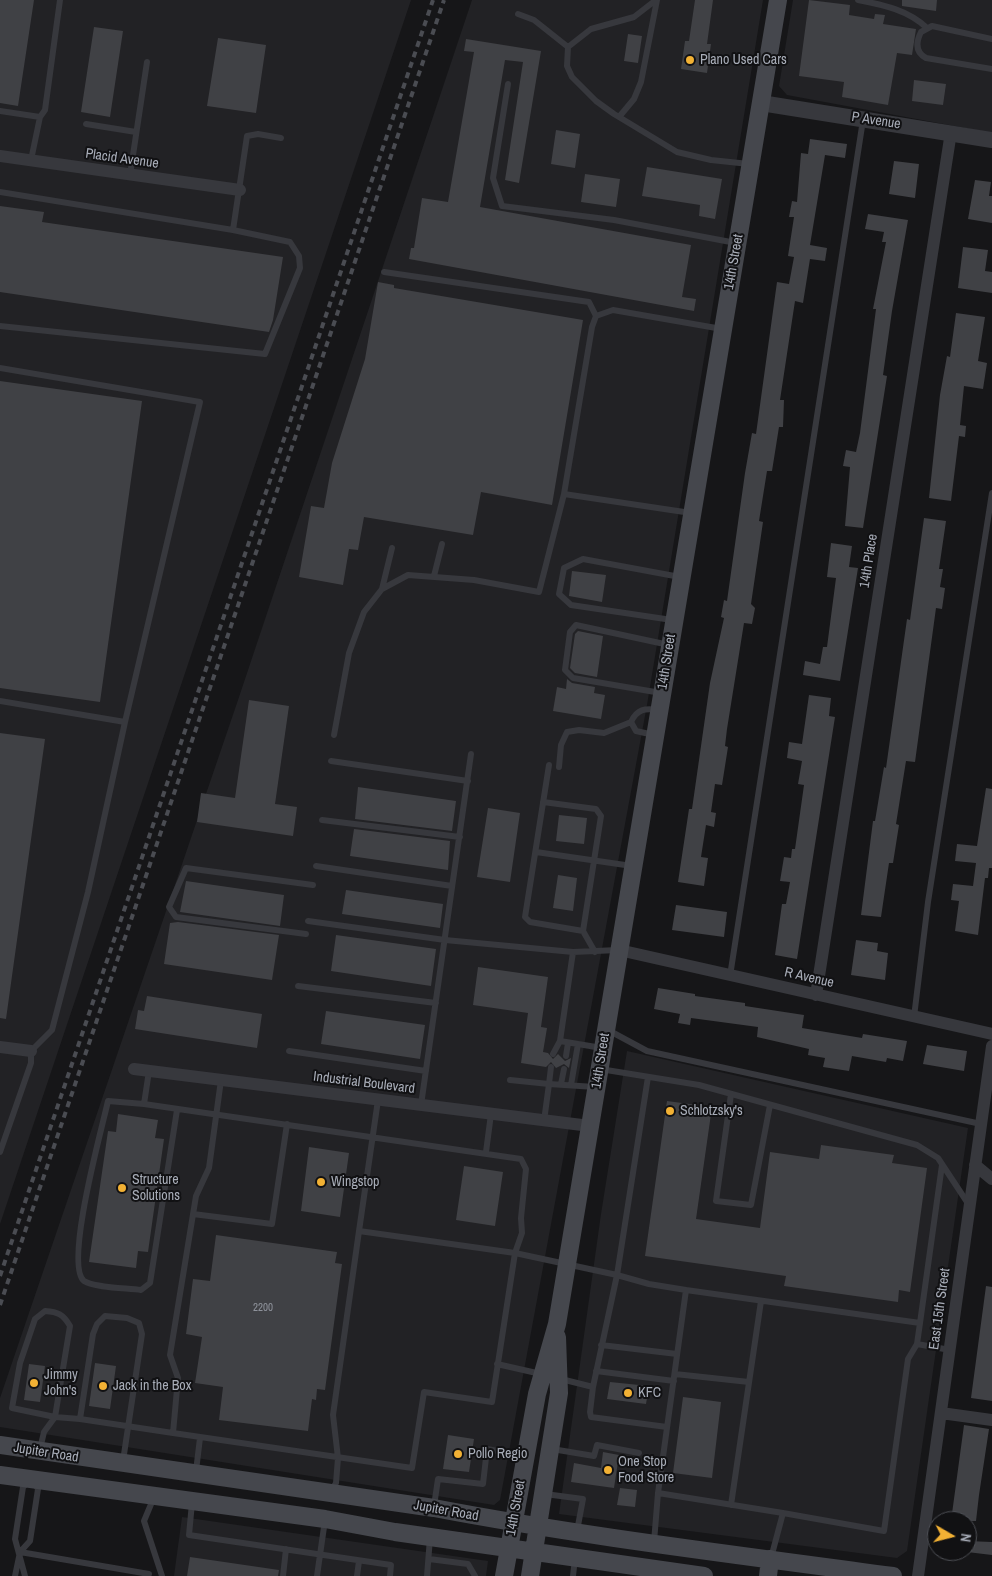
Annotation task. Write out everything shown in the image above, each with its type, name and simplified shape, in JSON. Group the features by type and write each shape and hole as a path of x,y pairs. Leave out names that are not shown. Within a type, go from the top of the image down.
{"main road":[{"name":"14th Street","path":"504,1576 541,1374 557,1324 778,0"},
{"name":"14th Street","path":"530,1576 545,1494 559,1378 557,1324"},
{"name":"Jupiter Road","path":"0,1445 196,1475 434,1508 654,1543 769,1568 893,1576"},
{"path":"32,1479 40,1452"},
{"name":"Jupiter Road","path":"0,1475 325,1519 430,1537 576,1557 650,1572 704,1576"},
{"path":"192,1502 196,1475"},
{"path":"325,1519 330,1494"},
{"path":"650,1572 654,1543"}],"street":[{"name":"P Avenue","path":"761,103 992,140"},
{"name":"14th Place","path":"816,995 951,132"},
{"name":"Placid Avenue","path":"0,156 240,190"},
{"name":"R Avenue","path":"619,950 992,1034"},
{"name":"East 15th Street","path":"918,1576 992,1046"},
{"path":"0,1047 31,1051"},
{"name":"Industrial Boulevard","path":"134,1069 590,1126"},
{"path":"976,1165 992,1180"},
{"path":"941,1413 992,1420"}],"lane":[{"path":"31,160 40,117 45,110 60,0"},
{"path":"657,0 634,17 591,29 568,47 567,66 572,78 596,101 677,152 712,160 750,164"},
{"path":"619,117 634,99 640,82 657,0"},
{"path":"858,0 902,11 916,18 927,28"},
{"path":"518,14 534,20 568,47"},
{"path":"992,39 932,26 921,32 917,47 920,55 926,58 992,69"},
{"path":"130,175 147,62"},
{"path":"508,84 493,178 502,206 624,222 737,243"},
{"path":"0,111 40,117"},
{"path":"730,976 863,119"},
{"path":"86,124 136,132"},
{"path":"233,230 247,136 258,134 281,138"},
{"path":"0,192 233,230 290,242 298,256 300,268 265,354 0,326"},
{"path":"334,735 349,653 364,612 382,589 408,575 474,580 539,592 564,494 592,327 596,316 589,302 384,272"},
{"path":"596,316 613,310 723,329"},
{"path":"0,368 200,402 125,722 88,892 52,1030 31,1051 31,1062 0,1152"},
{"path":"914,1017 930,893 992,493"},
{"path":"564,494 692,513"},
{"path":"434,576 442,544"},
{"path":"382,589 392,548"},
{"path":"674,621 571,605 559,594 564,568 584,559 681,578"},
{"path":"661,702 568,675 565,670 570,632 576,625 670,645"},
{"path":"0,701 125,722"},
{"path":"558,767 561,745 567,732 579,730 604,733 631,722 639,711 661,702"},
{"path":"631,722 636,732 655,736"},
{"path":"421,1105 471,754"},
{"path":"331,762 468,781"},
{"path":"549,766 525,917 530,922 583,931"},
{"path":"543,802 596,809 601,816 583,931 595,952"},
{"path":"322,820 460,837"},
{"path":"536,852 633,866"},
{"path":"316,866 452,886"},
{"path":"306,934 176,917 169,907 186,868 313,885"},
{"path":"308,921 445,940 573,952 619,950"},
{"path":"553,1054 560,1041 573,952"},
{"path":"298,986 436,1003"},
{"path":"606,1029 647,1051 981,1124"},
{"path":"560,1041 603,1048"},
{"path":"566,1056 568,1043"},
{"path":"571,1084 578,1044"},
{"path":"289,1051 426,1071"},
{"path":"544,1121 551,1067"},
{"path":"561,1084 564,1069"},
{"path":"599,1069 699,1085 917,1145 938,1158 970,1206"},
{"path":"144,1104 149,1071"},
{"path":"648,1077 617,1275 596,1370 590,1412 591,1417 667,1427"},
{"path":"173,1433 178,1378 170,1355 196,1196 209,1168 221,1080"},
{"path":"510,1080 596,1087"},
{"path":"732,1094 716,1201 751,1205 770,1105"},
{"path":"330,1494 336,1483 338,1458 333,1415 378,1100"},
{"path":"40,1452 44,1432 54,1417 70,1326 64,1315 45,1311 35,1319 20,1364 12,1408 54,1417 80,1419 412,1468 424,1392 492,1402 515,1253 522,1233 521,1218 526,1169 521,1159 486,1152 287,1124 144,1104 108,1101 81,1219 78,1269 83,1280 92,1284 141,1290 150,1283 177,1110"},
{"path":"486,1152 491,1114"},
{"path":"193,1214 272,1224 287,1124"},
{"path":"658,1493 782,1512 884,1531 908,1359 917,1344 942,1165"},
{"path":"359,1231 515,1253 617,1275 649,1284 920,1323"},
{"path":"654,1543 658,1493 686,1290"},
{"path":"731,1505 761,1301"},
{"path":"80,1419 92,1334 97,1324 105,1316 127,1318 140,1323 142,1334 123,1464"},
{"path":"917,1344 950,1350"},
{"path":"601,1345 677,1354"},
{"path":"497,1364 593,1387"},
{"path":"596,1370 749,1382"},
{"path":"196,1475 200,1438"},
{"path":"551,1449 594,1456 598,1445 639,1453"},
{"path":"434,1508 438,1479 483,1484 487,1450 526,1456"},
{"path":"15,1576 20,1552 30,1541 38,1489 32,1479 22,1487 15,1539 20,1552 25,1576"},
{"path":"545,1494 583,1499 577,1532"},
{"path":"155,1496 144,1521 162,1576"},
{"path":"192,1502 188,1535 391,1565 390,1576"},
{"path":"769,1568 782,1512"},
{"path":"317,1576 325,1519"},
{"path":"427,1576 430,1537"},
{"path":"283,1576 286,1550"},
{"path":"20,1552 148,1575"},
{"path":"573,1576 576,1557"},
{"path":"428,1558 468,1564 475,1576"},
{"path":"357,1576 360,1561"}],"shaded area":[{"path":"0,0 411,0 0,1224"},
{"path":"472,0 763,0 647,705 500,1500 494,1505 0,1427 0,1398 237,703"},
{"path":"793,0 992,0 992,133 787,95 779,86"},
{"path":"627,1051 968,1128 907,1551 897,1558 559,1514 601,1214"},
{"path":"182,1517 488,1561 486,1576 174,1576"}],"building":[{"path":"0,0 34,0 18,106 0,103"},
{"path":"695,0 713,0 707,44 711,44 707,73 681,69 685,41 689,41"},
{"path":"809,0 850,5 849,15 874,19 875,14 885,15 883,24 916,29 912,55 897,53 888,105 842,97 844,82 799,76"},
{"path":"902,0 937,0 936,11 902,6"},
{"path":"94,27 123,31 110,117 81,112"},
{"path":"628,34 642,36 638,63 624,61"},
{"path":"218,38 266,45 256,113 207,106"},
{"path":"466,39 541,51 519,183 505,180 523,62 505,60 480,207 691,245 682,297 696,299 694,311 409,259 411,248 414,248 422,198 448,202 474,52 464,51"},
{"path":"914,80 946,84 943,105 912,101"},
{"path":"556,130 580,134 575,168 551,164"},
{"path":"810,139 847,144 845,158 825,155 810,245 827,248 825,261 810,259 803,303 795,301 780,400 784,400 783,427 779,427 772,471 767,471 759,521 763,522 751,604 755,608 752,624 744,623 727,729 725,746 728,747 722,785 715,784 711,812 716,813 714,827 706,825 701,857 708,858 704,886 678,882 689,809 692,809 710,683 724,618 721,617 724,600 727,601 745,473 752,433 756,434 777,282 789,284 794,257 788,256 794,217 789,217 792,201 797,202 801,153 808,154"},
{"path":"894,161 919,164 915,198 889,194"},
{"path":"647,167 722,179 715,219 699,216 700,205 642,196"},
{"path":"585,174 620,179 616,207 581,202"},
{"path":"975,180 991,182 989,196 992,196 992,223 968,219"},
{"path":"0,206 44,212 42,222 283,257 273,320 269,332 0,292"},
{"path":"868,214 908,220 892,311 883,375 887,376 863,528 845,526 850,467 843,466 846,450 856,452 860,433 876,309 873,309 886,242 882,242 884,232 865,229"},
{"path":"963,247 988,250 985,271 992,272 992,293 958,288"},
{"path":"378,282 394,285 394,288 583,320 552,505 481,492 473,535 364,517 358,550 349,549 343,585 299,577 311,506 324,508 332,463 365,359"},
{"path":"956,313 985,317 978,361 987,363 983,389 964,386 960,425 966,426 965,437 959,436 951,501 929,498 940,395 947,356 950,357"},
{"path":"0,381 142,401 100,702 0,688"},
{"path":"924,518 946,521 939,569 943,569 940,587 945,588 942,609 936,608 915,762 906,761 896,824 899,825 893,863 889,863 881,917 861,915 873,821 875,821 884,767 886,768 907,619 910,620"},
{"path":"831,543 852,546 849,567 858,568 840,681 803,675 805,661 820,664 823,647 827,647 836,578 827,577"},
{"path":"572,571 606,575 602,602 569,596"},
{"path":"578,631 603,636 597,677 575,673 570,668 575,634"},
{"path":"567,679 572,683 595,687 594,693 605,695 601,719 553,711 557,687 566,689"},
{"path":"809,695 831,698 829,716 835,717 797,959 775,955 782,904 786,904 790,882 780,881 784,857 791,858 792,849 795,849 804,785 798,784 802,761 787,758 789,742 802,744"},
{"path":"249,700 289,706 275,804 297,807 293,836 197,822 201,793 235,798"},
{"path":"0,733 45,739 6,1019 0,1018"},
{"path":"358,787 456,801 452,831 355,819"},
{"path":"986,788 992,789 992,868 989,868 988,878 985,878 978,935 955,931 959,901 951,900 953,884 973,886 976,863 955,861 957,844 977,846"},
{"path":"488,808 520,813 510,882 477,877"},
{"path":"559,815 587,818 584,844 556,841"},
{"path":"354,829 450,841 448,870 350,856"},
{"path":"558,875 577,878 573,911 553,908"},
{"path":"186,881 284,895 280,926 180,912"},
{"path":"346,890 443,904 440,928 342,914"},
{"path":"676,905 727,912 724,937 672,930"},
{"path":"178,922 279,935 272,980 164,964 170,923"},
{"path":"336,935 436,949 431,986 331,971"},
{"path":"856,940 878,943 877,951 888,953 885,980 851,975"},
{"path":"478,967 548,977 541,1027 547,1028 543,1052 548,1053 553,1059 558,1054 565,1061 571,1058 569,1068 564,1064 556,1068 551,1062 546,1067 521,1063 528,1013 473,1005"},
{"path":"658,988 695,994 695,996 745,1003 745,1006 804,1015 802,1028 862,1038 863,1034 907,1041 903,1061 887,1058 886,1062 852,1056 849,1071 823,1067 825,1058 808,1055 809,1049 757,1037 758,1027 691,1018 690,1025 678,1023 680,1014 654,1009"},
{"path":"147,996 262,1014 257,1048 135,1029 138,1010 144,1011"},
{"path":"326,1011 425,1025 420,1059 321,1044"},
{"path":"927,1045 967,1051 964,1071 923,1064"},
{"path":"667,1101 712,1107 696,1219 760,1228 770,1152 819,1159 821,1145 894,1155 892,1163 927,1168 910,1292 899,1290 898,1302 784,1286 786,1276 645,1256"},
{"path":"118,1114 158,1120 155,1138 164,1139 148,1252 138,1251 136,1268 89,1262 108,1131 116,1132"},
{"path":"309,1147 349,1153 340,1217 301,1211"},
{"path":"464,1166 503,1172 495,1226 456,1220"},
{"path":"216,1235 337,1252 335,1263 342,1264 325,1390 317,1389 316,1400 312,1399 308,1431 219,1420 223,1387 195,1383 202,1337 186,1334 193,1279 210,1281"},
{"path":"986,1286 992,1287 992,1401 971,1398"},
{"name":"Jack in the Box","path":"95,1363 116,1366 110,1409 89,1406"},
{"name":"Jimmy John's","path":"29,1364 45,1366 40,1402 24,1400"},
{"name":"KFC","path":"610,1382 649,1386 646,1404 607,1399"},
{"path":"683,1397 721,1402 712,1478 673,1473"},
{"path":"964,1425 989,1429 977,1512 952,1511"},
{"name":"Pollo Regio","path":"448,1435 474,1439 469,1472 443,1469"},
{"path":"603,1452 619,1455 614,1488 571,1482 574,1463 601,1468"},
{"path":"620,1488 637,1490 635,1507 617,1505"},
{"path":"977,1541 992,1542 992,1555 977,1553"},
{"path":"190,1557 279,1570 278,1576 187,1576"}],"railway":[{"path":"0,1276 433,0"},
{"path":"0,1305 444,0"}],"place":[{"name":"Plano Used Cars","path":"690,60"},
{"name":"Schlotzsky's","path":"670,1111"},
{"name":"Wingstop","path":"321,1182"},
{"name":"Structure Solutions","path":"122,1188"},
{"name":"Jimmy John's","path":"34,1383"},
{"name":"Jack in the Box","path":"103,1386"},
{"name":"KFC","path":"628,1393"},
{"name":"Pollo Regio","path":"458,1454"},
{"name":"One Stop Food Store","path":"608,1470"}]}
